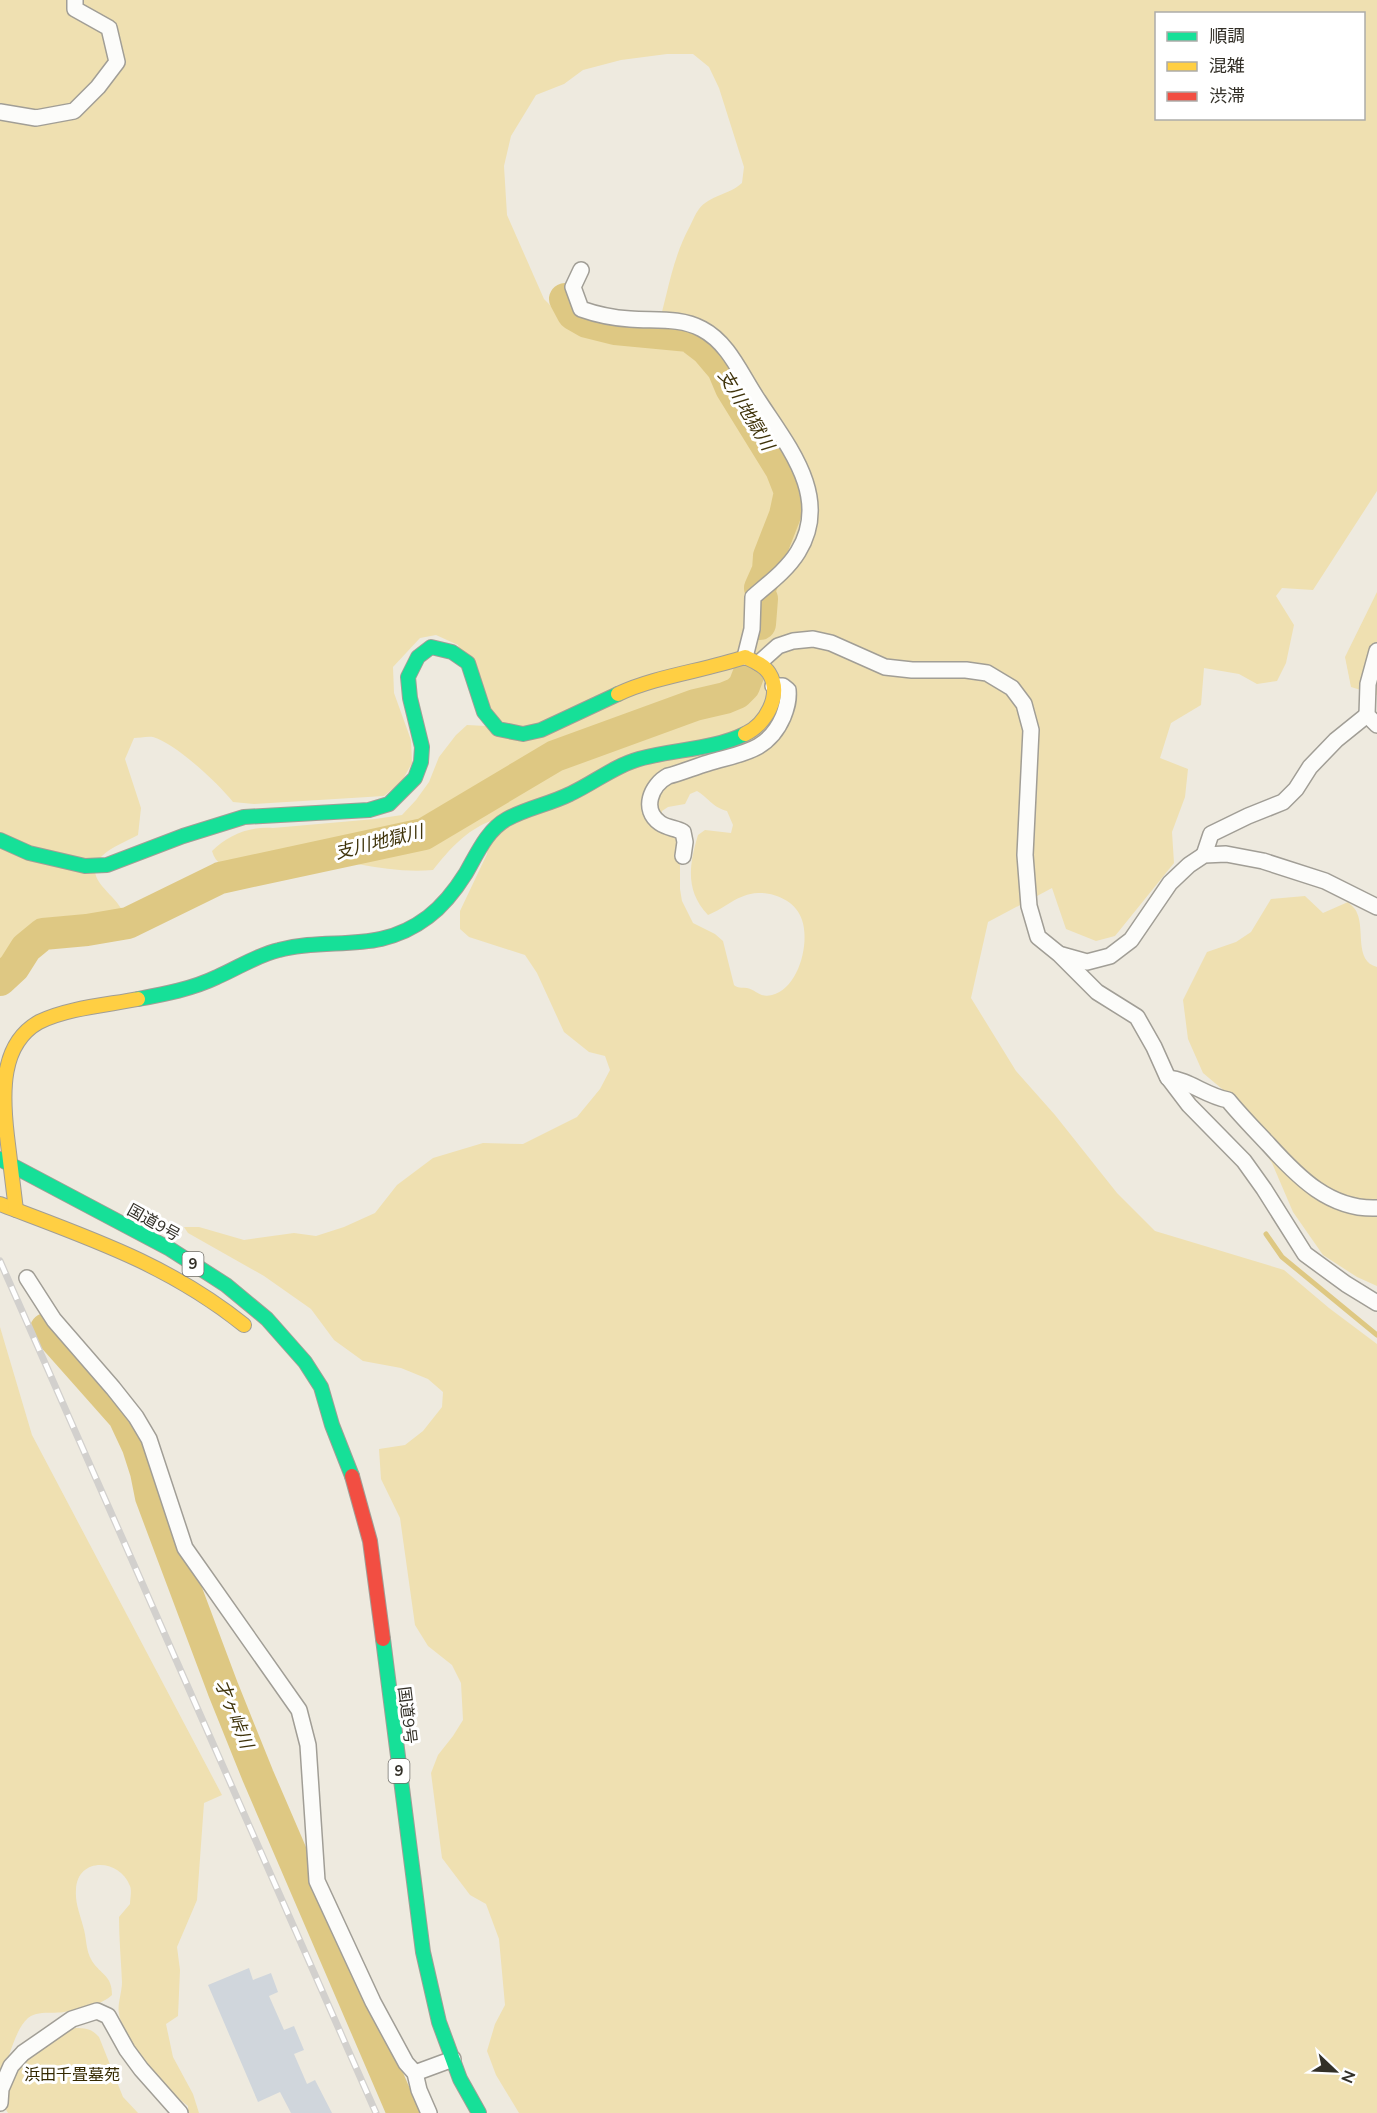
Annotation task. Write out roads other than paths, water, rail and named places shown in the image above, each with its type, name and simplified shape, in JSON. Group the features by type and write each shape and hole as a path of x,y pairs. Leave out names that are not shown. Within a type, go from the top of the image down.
{"main road":[{"path":"0,840 29,853 85,866 107,865 183,836 244,817 369,810 389,804 415,778 421,762 422,747 410,698 408,677 418,657 430,647 452,652 468,663 484,712 498,729 523,734 542,730 632,687 718,666 752,660 772,678 770,709 759,725 748,733 718,744 636,760 570,794 505,820 487,836 446,902 435,913 409,929 362,944 292,947 267,953 206,982 51,1017 33,1024 12,1043 5,1058 2,1075 6,1161 16,1210"},
{"name":"国道9号","path":"6,1161 170,1249 226,1285 267,1319 305,1362 321,1387 332,1425 357,1488 370,1541 423,1952 439,2022 460,2079 479,2113"},
{"name":"9","path":"0,1204 157,1267 221,1305 256,1336"},
{"name":"国道9号","path":"302,1383 332,1425"}],"street":[{"path":"0,112 36,118 74,111 98,87 117,62 109,28 75,9 75,0"},
{"path":"581,270 573,287 581,309 603,317 682,321 713,335 732,357 804,475 809,493 811,516 805,538 798,553 778,576 753,597 752,660 778,646 793,641 813,639 831,643 885,667 912,670 966,670 987,674 1012,688 1024,704 1031,730 1025,855 1029,906 1038,936 1098,992 1137,1017 1168,1078 1189,1105 1244,1161 1305,1254 1377,1303"},
{"path":"1204,855 1211,834 1283,802 1329,747 1372,720 1368,684 1377,651"},
{"path":"683,856 685,842 683,832 659,823 651,811 654,787 668,776 758,748 768,740 779,725 789,698 788,690 783,686 773,686"},
{"path":"1059,954 1087,962 1110,956 1131,940 1170,882 1204,855 1226,854 1263,861 1324,881 1377,907"},
{"path":"1168,1078 1179,1079 1215,1098 1228,1100 1294,1173 1325,1194 1342,1203 1364,1209 1377,1208"},
{"path":"27,1278 54,1320 136,1417 149,1439 185,1548 299,1710 308,1745 317,1881 373,2002 406,2063 415,2073 419,2090 429,2113"},
{"path":"5,2113 0,2103 2,2089 11,2066 22,2054 72,2019 97,2011 108,2016 141,2069 180,2113"},
{"path":"415,2073 453,2059"}],"waterway":[{"name":"支川地獄川","path":"565,299 573,314 587,322 615,329 689,336 706,349 723,369 731,388 781,469 790,492 785,515 769,556 768,570 760,588"},
{"name":"支川地獄川","path":"760,624 762,599"},
{"name":"支川地獄川","path":"0,980 14,967 26,948 43,934 128,923 220,878 424,834 555,756 695,705 737,693 744,686 749,673"},
{"path":"1266,1234 1282,1257 1377,1335"},
{"name":"才ヶ峠川","path":"46,1329 124,1417 138,1447 151,1497 223,1689 403,2113"}],"railway":[{"path":"0,1261 376,2113"}],"park label":[{"name":"浜田千畳墓苑","path":"72,2074"}]}
